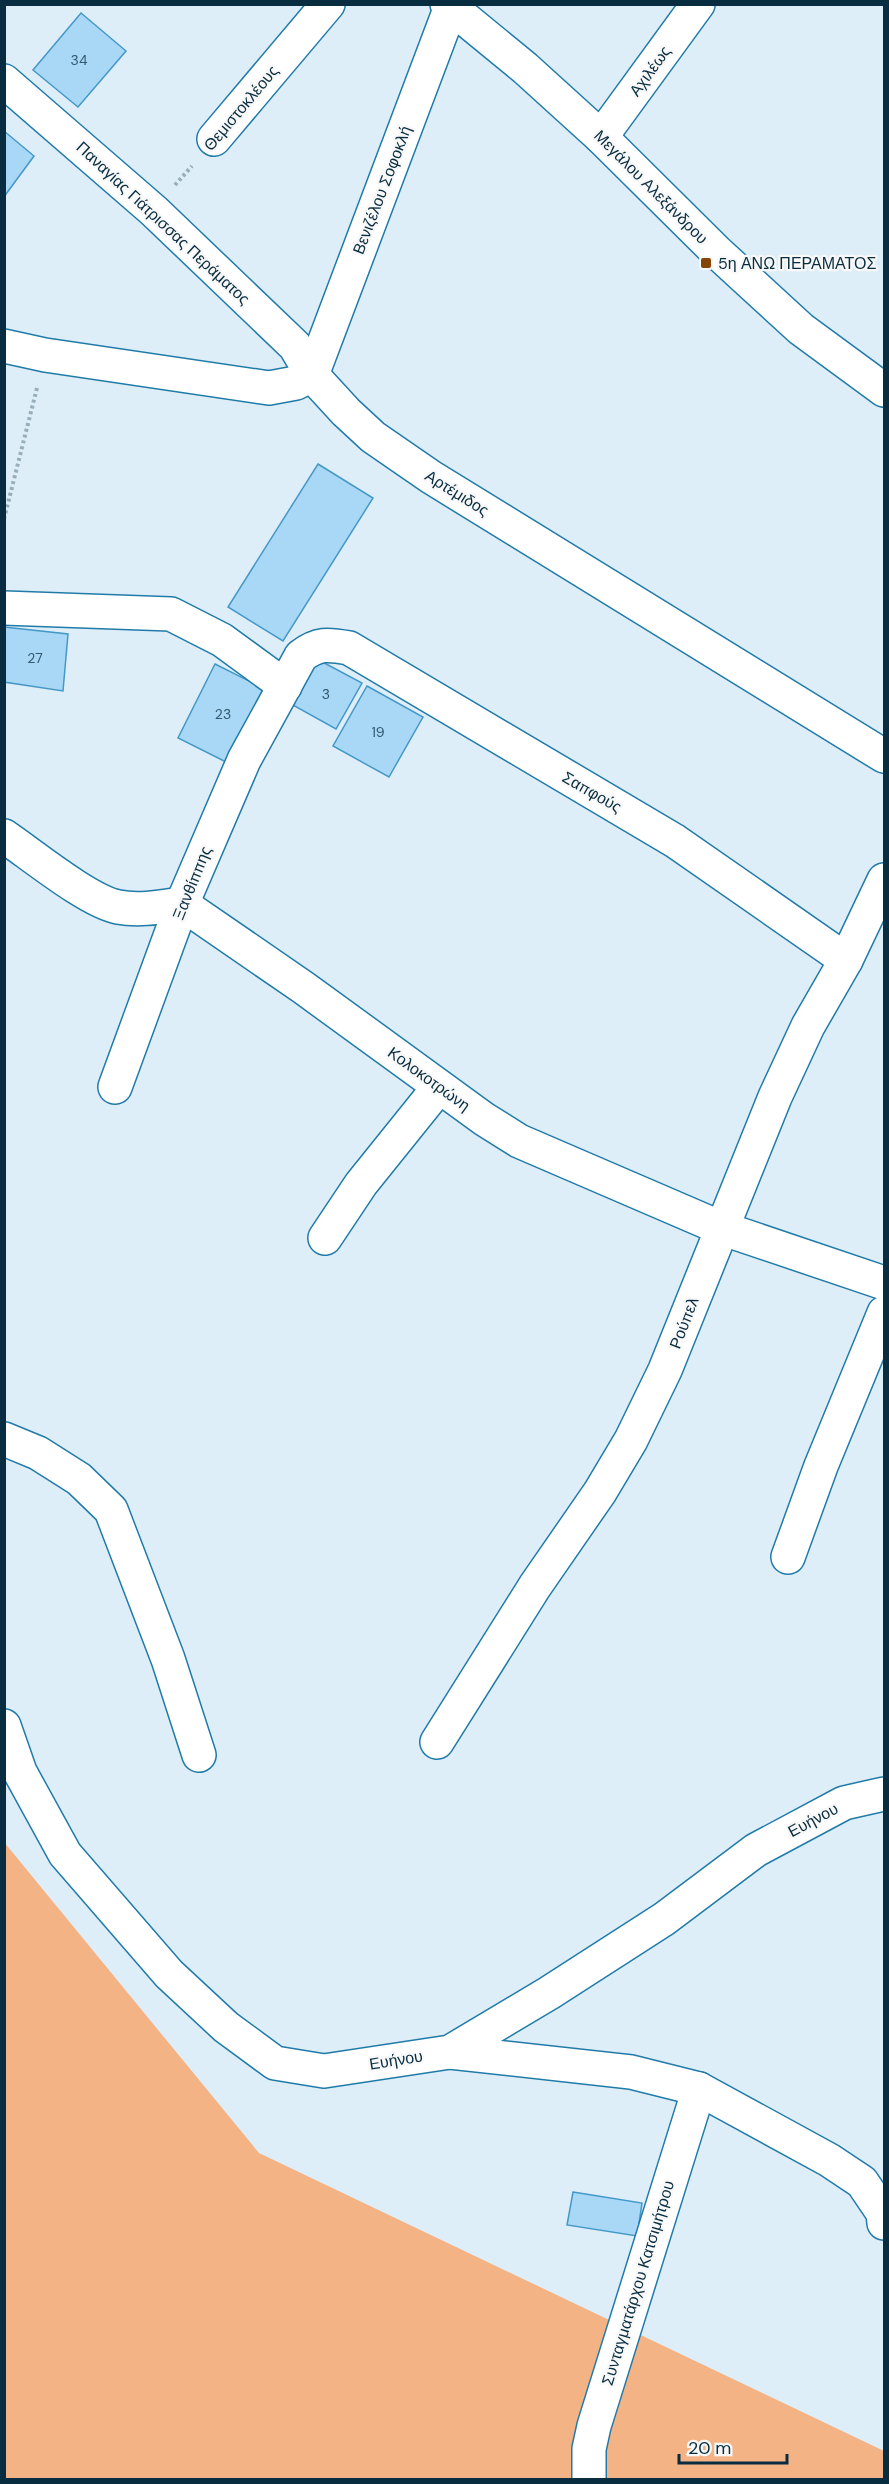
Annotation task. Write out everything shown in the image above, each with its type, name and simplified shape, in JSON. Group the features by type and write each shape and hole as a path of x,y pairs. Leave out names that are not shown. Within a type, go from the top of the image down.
{"street":[{"name":"Θεμιστοκλέους","path":"214,139 328,4"},
{"name":"Αχιλέως","path":"601,137 698,4"},
{"name":"Μεγάλου Αλεξάνδρου","path":"450,6 525,68 601,137 717,252 801,329 885,390"},
{"name":"Βενιζέλου Σοφοκλή","path":"312,375 450,6"},
{"name":"Παναγίας Γιάτρισσας Περάματος","path":"4,81 154,211 295,346 312,375"},
{"path":"4,346 45,355 269,388 296,383 312,375"},
{"name":"Αρτέμιδος","path":"312,375 373,437 431,477 885,756"},
{"path":"4,608 171,614 222,640 285,686"},
{"name":"Ξανθίππης","path":"115,1087 182,904 244,760 301,656 314,646 327,644"},
{"name":"Σαπφούς","path":"327,644 349,648 675,841 846,960"},
{"path":"4,836 92,895 116,907 141,909 182,904"},
{"name":"Ρούπελ","path":"437,1742 535,1586 600,1492 632,1440 666,1371 775,1097 808,1026 846,960 885,880"},
{"name":"Κολοκοτρώνη","path":"182,904 304,988 439,1087 519,1141 721,1228 885,1282"},
{"path":"325,1238 361,1184 439,1087"},
{"path":"788,1557 821,1466 885,1313"},
{"path":"4,1439 38,1453 79,1479 111,1510 168,1659 199,1755"},
{"name":"Ευήνου","path":"4,1726 20,1772 65,1854 169,1974 225,2027 275,2063 324,2071 450,2052 549,1993 664,1919 756,1850 844,1803 885,1794"},
{"path":"450,2052 631,2072 699,2089 830,2160 862,2182 883,2213 885,2223"},
{"name":"Συνταγματάρχου Κατσιμήτρου","path":"589,2480 589,2449 594,2426 699,2089"}],"path":[{"name":"Θεμιστοκλέους","path":"154,211 214,139"},
{"path":"4,519 45,355"}],"shaded area":[{"path":"4,1842 259,2153 884,2451 884,2479 5,2479"}],"building":[{"path":"81,13 126,51 78,107 33,70"},
{"path":"4,131 34,156 6,194 4,192"},
{"path":"318,464 373,498 283,641 228,607"},
{"path":"4,627 68,634 63,691 4,682"},
{"path":"315,658 362,683 336,729 291,704"},
{"path":"215,664 267,690 230,764 178,738"},
{"path":"367,686 423,717 389,777 333,746"},
{"path":"573,2192 642,2203 637,2236 567,2225"}],"place":[{"name":"5η ΑΝΩ ΠΕΡΑΜΑΤΟΣ","path":"706,263"}]}
